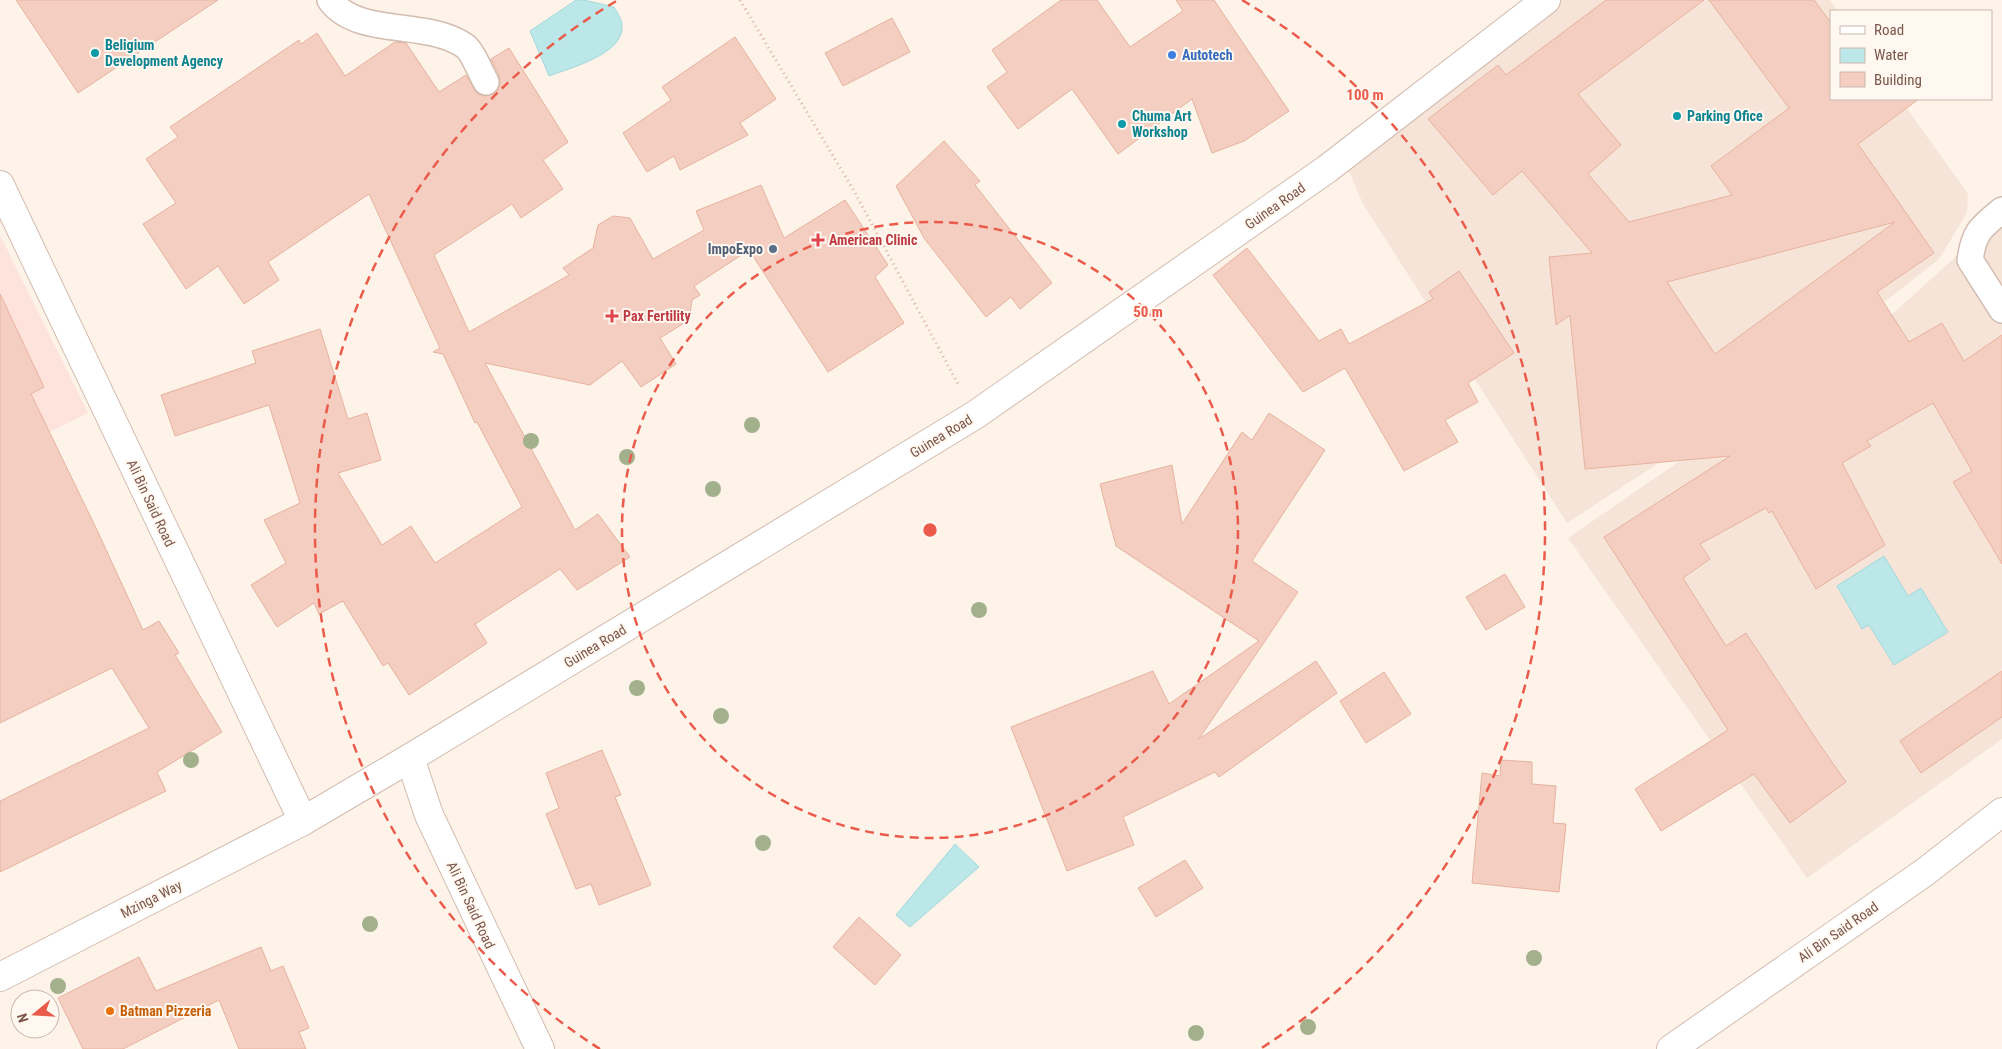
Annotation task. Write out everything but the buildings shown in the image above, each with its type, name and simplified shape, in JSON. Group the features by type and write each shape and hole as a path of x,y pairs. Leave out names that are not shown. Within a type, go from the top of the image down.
{"street":[{"name":"Guinea Road","path":"303,821 975,415 1327,169 1546,0"},
{"name":"Ali Bin Said Road","path":"0,185 303,821"},
{"name":"Ali Bin Said Road","path":"410,758 429,815 540,1049"},
{"name":"Ali Bin Said Road","path":"1671,1049 1925,872 2002,812"},
{"name":"Mzinga Way","path":"0,977 303,821"}],"lane":[{"path":"330,0 341,11 363,21 444,35 466,47 486,82"},
{"path":"2002,210 1982,226 1973,241 1970,260 2002,310"}],"path":[{"path":"740,0 854,191 975,415"}],"shaded area":[{"path":"1556,0 1830,0 1837,10 1830,10 1830,100 1901,100 1968,194 1967,213 1939,259 1892,296 1735,413 1567,523 1363,204 1344,160"},
{"path":"2002,215 2002,739 1807,878 1568,538 1889,317"},
{"path":"0,235 88,413 0,456"}],"water":[{"path":"576,0 614,7 622,23 621,35 606,52 582,64 549,76 530,31"},
{"path":"1884,556 1908,596 1921,588 1948,632 1894,665 1869,625 1862,629 1837,586"},
{"path":"955,844 979,867 910,927 896,915"}],"place":[{"name":"Beligium Development Agency","path":"95,53"},
{"name":"Autotech","path":"1172,55"},
{"name":"Parking Ofice","path":"1677,116"},
{"name":"Chuma Art Workshop","path":"1122,124"},
{"name":"American Clinic","path":"818,240"},
{"name":"ImpoExpo","path":"773,249"},
{"name":"Pax Fertility","path":"612,316"},
{"name":"Batman Pizzeria","path":"110,1011"}]}
